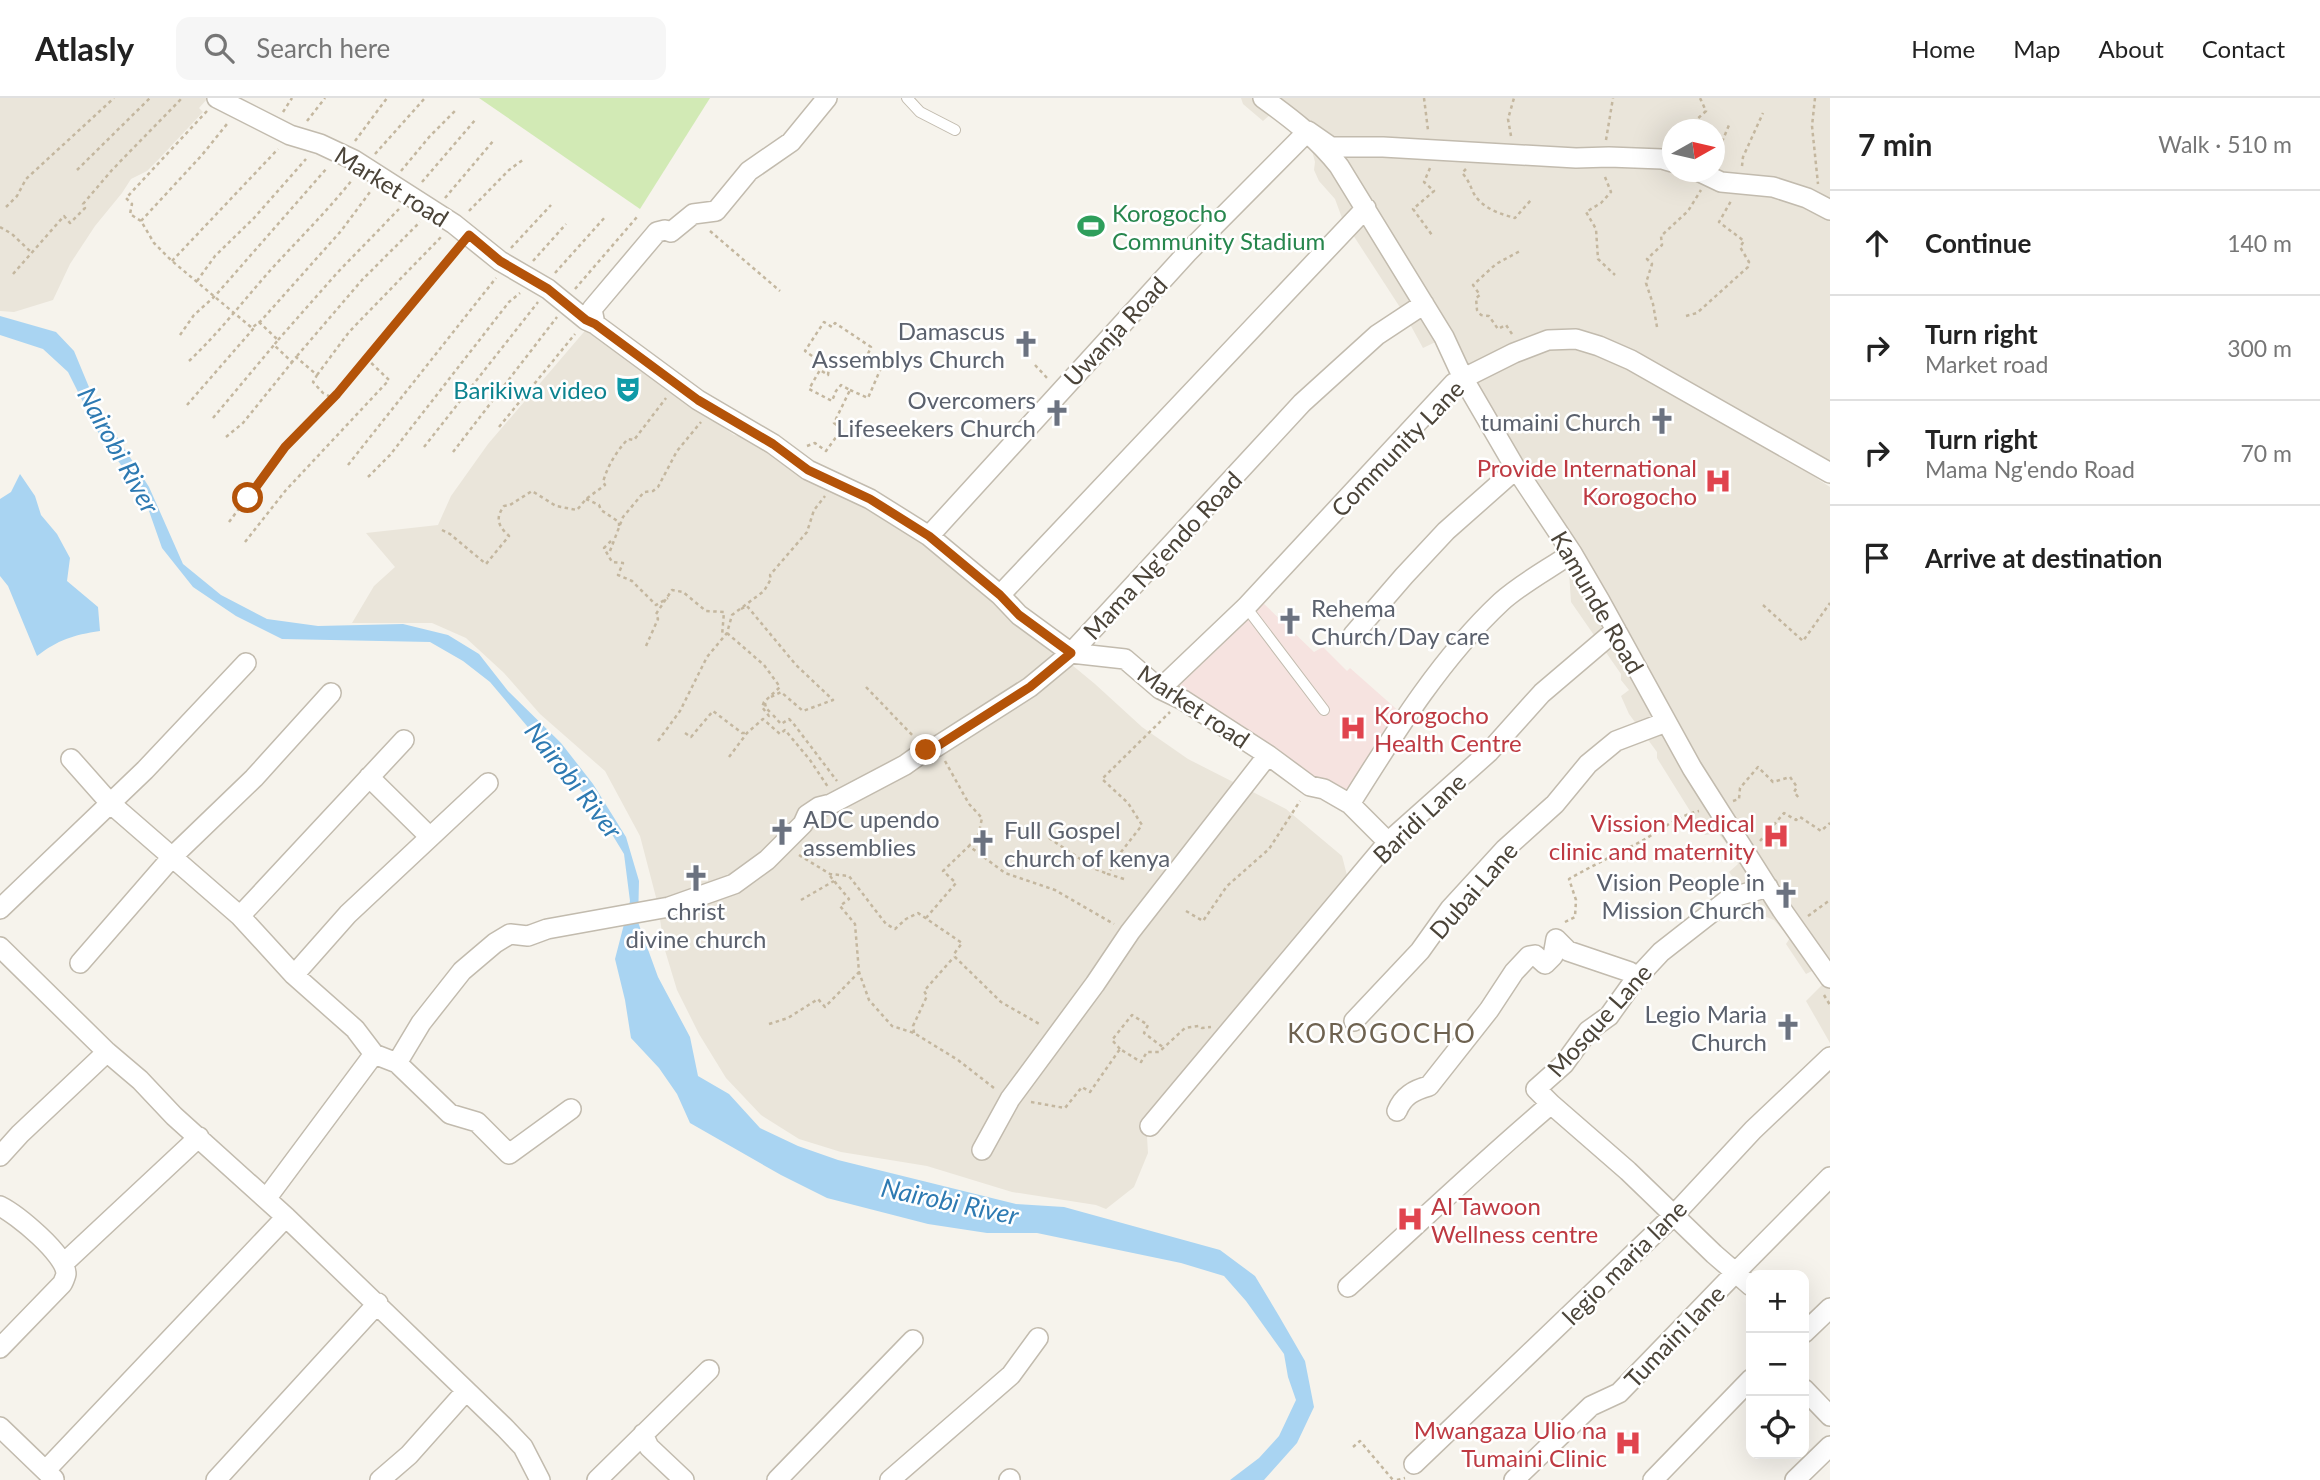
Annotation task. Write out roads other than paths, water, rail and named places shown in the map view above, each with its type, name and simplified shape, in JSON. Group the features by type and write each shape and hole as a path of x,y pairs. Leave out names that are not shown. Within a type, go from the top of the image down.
{"street":[{"name":"Market road","path":"217,98 292,136 343,154 434,211 711,407 773,444 808,470 870,499 929,536 1000,595 1019,615 1071,653 1125,659 1160,689 1183,700 1268,755 1310,786 1324,789 1350,804 1388,842"},
{"path":"590,322 592,309 657,232 671,232 692,214 716,211 749,171 791,142 827,98"},
{"name":"Kamunde Road","path":"1263,98 1308,131 1339,166 1444,337 1463,378 1517,470 1572,554 1666,722 1724,804 1768,887 1830,978"},
{"path":"1308,131 1331,147 1662,159"},
{"name":"Uwanja Road","path":"929,536 1187,253 1308,131"},
{"path":"1725,178 1734,183 1773,187 1807,198 1830,210"},
{"path":"1000,595 1366,208"},
{"name":"Mama Ng'endo Road","path":"397,1063 421,1023 462,971 510,934 528,936 547,929 669,907 721,889 748,876 787,841 803,824 807,815 819,807 831,804 905,765 1030,687 1071,653 1302,403 1377,335 1424,304"},
{"name":"Community Lane","path":"1160,689 1246,607 1454,383 1514,353 1548,340 1576,339 1631,360 1830,473"},
{"path":"1353,635 1446,531 1517,470"},
{"path":"1350,804 1412,709 1475,629 1503,600 1572,554"},
{"name":"Baridi Lane","path":"1150,1126 1388,842 1489,752 1542,693 1616,629"},
{"path":"0,909 145,770 246,663"},
{"path":"80,963 173,856 254,778 331,693"},
{"name":"Dubai Lane","path":"1354,1021 1420,951 1450,909 1506,849 1555,804 1588,764 1616,741 1666,722"},
{"path":"240,916 404,740"},
{"path":"982,1150 1014,1093 1129,932 1268,755"},
{"path":"71,759 110,803 240,916 294,975 355,1029 374,1054 397,1063 450,1114 477,1122 509,1154 571,1109"},
{"path":"369,777 429,836"},
{"path":"294,975 348,914 488,783"},
{"name":"Mosque Lane","path":"1348,1287 1479,1165 1551,1104 1536,1089 1564,1064 1588,1031 1609,1016 1634,981 1661,952 1730,898 1768,887"},
{"path":"1397,1111 1401,1101 1416,1090 1429,1086 1523,962 1535,955 1545,964 1553,956 1556,939 1568,951 1630,972 1634,981"},
{"path":"1,951 377,1303 523,1447 540,1480"},
{"path":"0,1156 107,1052"},
{"path":"266,1199 374,1054"},
{"name":"legio maria lane","path":"1414,1464 1674,1215 1753,1130 1830,1057"},
{"path":"1551,1104 1746,1281"},
{"path":"63,1264 199,1137"},
{"name":"Tumaini lane","path":"1514,1480 1591,1406 1619,1394 1830,1177"},
{"path":"0,1206 11,1211 57,1253 66,1274 62,1284 0,1348"},
{"path":"0,1427 50,1475 286,1217"},
{"path":"216,1480 377,1303"},
{"path":"1809,1327 1830,1308"},
{"path":"890,1480 1011,1375 1038,1338"},
{"path":"777,1480 913,1340"},
{"path":"597,1480 709,1370"},
{"path":"1653,1480 1746,1384"},
{"path":"380,1480 409,1455 466,1391"},
{"path":"1809,1394 1830,1416"},
{"path":"643,1434 649,1447 684,1480"},
{"path":"1795,1480 1830,1446"}],"lane":[{"path":"907,98 920,112 955,130"},
{"path":"1246,607 1324,710"}],"water":[{"name":"Nairobi River","path":"0,316 56,332 74,351 96,404 149,487 183,564 221,595 267,619 318,626 403,624 448,635 479,654 508,691 561,743 593,784 626,837 639,881 638,922 658,977 690,1037 698,1076 729,1094 760,1128 798,1146 838,1160 1016,1204 1064,1207 1220,1250 1255,1276 1305,1361 1314,1407 1297,1443 1264,1480 1230,1480 1259,1458 1279,1436 1296,1400 1284,1354 1246,1301 1224,1276 1181,1263 1037,1233 987,1233 928,1224 827,1198 690,1123 677,1094 659,1068 631,1038 615,959 630,901 624,854 596,808 490,682 463,661 430,642 282,639 236,616 193,587 162,548 149,511 98,432 68,372 43,349 0,335"},
{"path":"20,474 35,496 41,515 57,534 70,558 67,581 98,607 100,631 66,639 37,656 8,586 0,576 0,499 11,492"}],"place":[{"name":"Korogocho Community Stadium","path":"1091,226"},
{"name":"Damascus Assemblys Church","path":"1026,344"},
{"name":"Barikiwa video","path":"628,389"},
{"name":"Overcomers Lifeseekers Church","path":"1057,413"},
{"name":"tumaini Church","path":"1662,421"},
{"name":"Provide International Korogocho","path":"1718,481"},
{"name":"Rehema Church/Day care","path":"1290,621"},
{"name":"Korogocho Health Centre","path":"1353,728"},
{"name":"ADC upendo assemblies","path":"782,832"},
{"name":"Vission Medical clinic and maternity","path":"1776,836"},
{"name":"Full Gospel church of kenya","path":"983,843"},
{"name":"christ divine church","path":"696,878"},
{"name":"Vision People in Mission Church","path":"1786,895"},
{"name":"Legio Maria Church","path":"1788,1027"},
{"name":"Al Tawoon Wellness centre","path":"1410,1219"},
{"name":"Mwangaza Ulio na Tumaini Clinic","path":"1628,1443"}],"district":[{"name":"KOROGOCHO","path":"1382,1033"}]}
